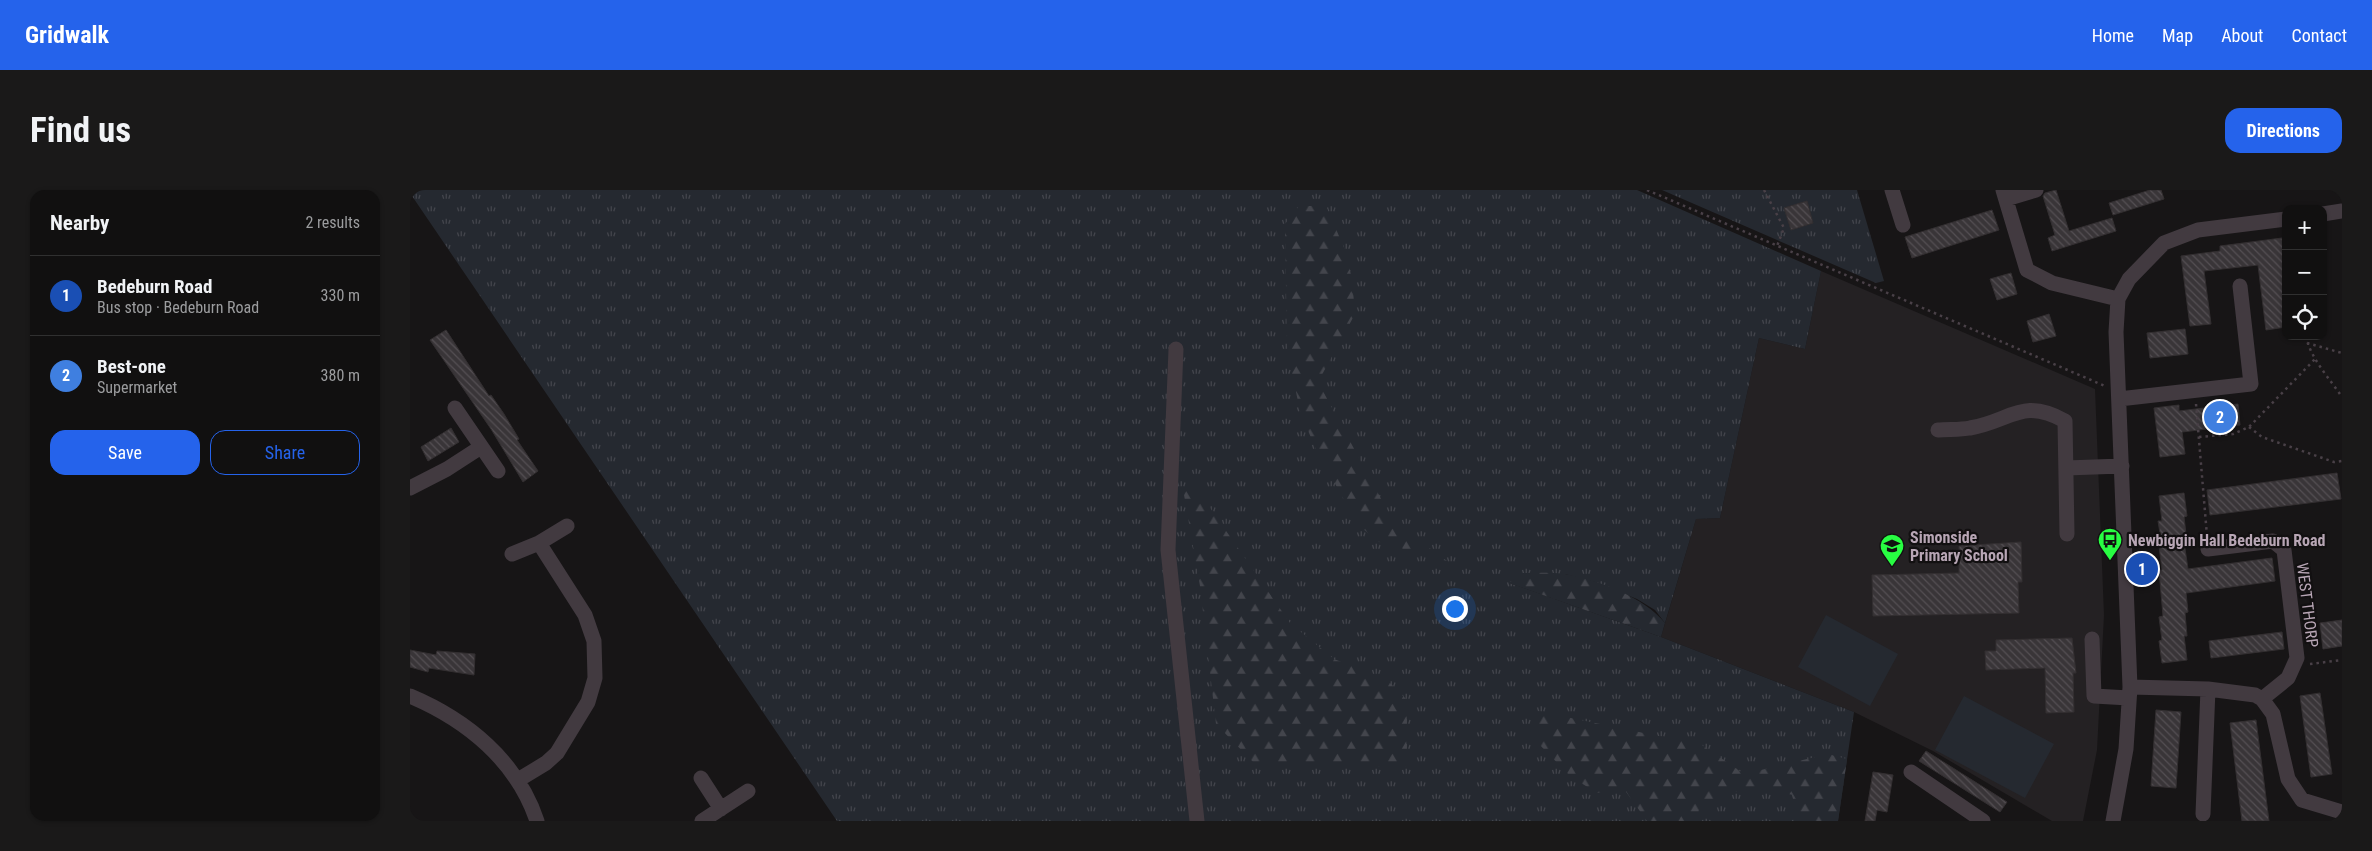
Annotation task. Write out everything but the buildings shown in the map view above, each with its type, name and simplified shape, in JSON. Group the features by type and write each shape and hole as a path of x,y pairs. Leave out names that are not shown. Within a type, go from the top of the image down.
{"street":[{"path":"1892,190 1903,225"},
{"path":"2036,190 2005,195 2027,270 2052,283 2118,299"},
{"path":"2327,213 2342,211"},
{"path":"2113,821 2126,749 2130,693 2116,332 2118,299 2129,279 2164,243 2198,230 2282,220"},
{"path":"2119,392 2195,390 2251,384 2240,286"},
{"path":"1176,349 1168,550 1197,821"},
{"path":"455,408 498,471"},
{"path":"1938,430 1970,428 2026,410 2040,410 2066,421 2067,534"},
{"path":"410,488 447,469 481,447"},
{"path":"2066,468 2122,466"},
{"path":"512,554 539,543 567,526"},
{"name":"WEST THORP","path":"2208,549 2273,541 2284,550 2297,658 2288,678 2262,699"},
{"path":"518,780 546,763 557,753 581,716 590,696 595,678 594,641 586,615 539,543"},
{"path":"2092,639 2094,696 2208,690 2255,695 2262,699 2273,714 2288,779 2302,800 2342,812"},
{"path":"2203,814 2208,690"},
{"path":"410,696 439,710 473,732 503,760 528,796 537,821"},
{"path":"1911,772 1968,816 1983,821"},
{"path":"701,778 721,809"},
{"path":"702,821 748,792"}],"path":[{"path":"1647,190 2119,392"},
{"path":"1764,190 1784,228 1777,246"},
{"path":"2307,340 2342,397"},
{"path":"2307,343 2342,353"},
{"path":"2199,437 2233,434 2248,427 2316,358"},
{"path":"2195,390 2208,549"},
{"path":"2248,427 2262,437 2334,462 2342,462"},
{"path":"2294,666 2342,660"}],"shaded area":[{"name":"Simonside Primary School","path":"1821,271 2095,389 2104,615 2097,750 2083,821 2052,821 1933,751 1854,712 1661,637 1696,519 1720,518 1759,338 1805,349"}],"green space":[{"path":"410,190 1637,190 1821,271 1805,349 1759,338 1720,518 1696,519 1665,623 1655,610 1637,599 1595,582 1565,574 1510,583 1661,637 1854,712 1838,821 837,821 410,193"},
{"path":"1662,190 1857,190 1884,281 1876,283"},
{"path":"1299,206 1326,206 1345,250 1352,279 1355,314 1318,382 1393,521 1447,561 1379,542 1357,524 1314,445 1300,411 1287,349 1285,224"},
{"path":"1190,479 1290,623 1334,659 1387,680 1407,700 1406,767 1254,763 1216,724 1200,586 1183,489"},
{"path":"1522,573 1565,574 1606,585 1620,591 1645,605 1665,623 1661,637 1509,583"},
{"path":"1826,615 1898,654 1870,706 1798,667"},
{"path":"1964,696 2054,744 2025,798 1935,750"},
{"path":"1537,711 1702,745 1744,774 1828,754 1847,759 1838,821 1795,821 1793,795 1756,789 1735,792 1700,804 1697,821 1647,821 1624,789 1597,793 1570,776 1536,741"}],"place":[{"name":"Best-one","path":"2220,417"},
{"name":"Newbiggin Hall Bedeburn Road","path":"2110,561"},
{"name":"Simonside Primary School","path":"1892,567"},
{"name":"Bedeburn Road","path":"2142,569"}]}
